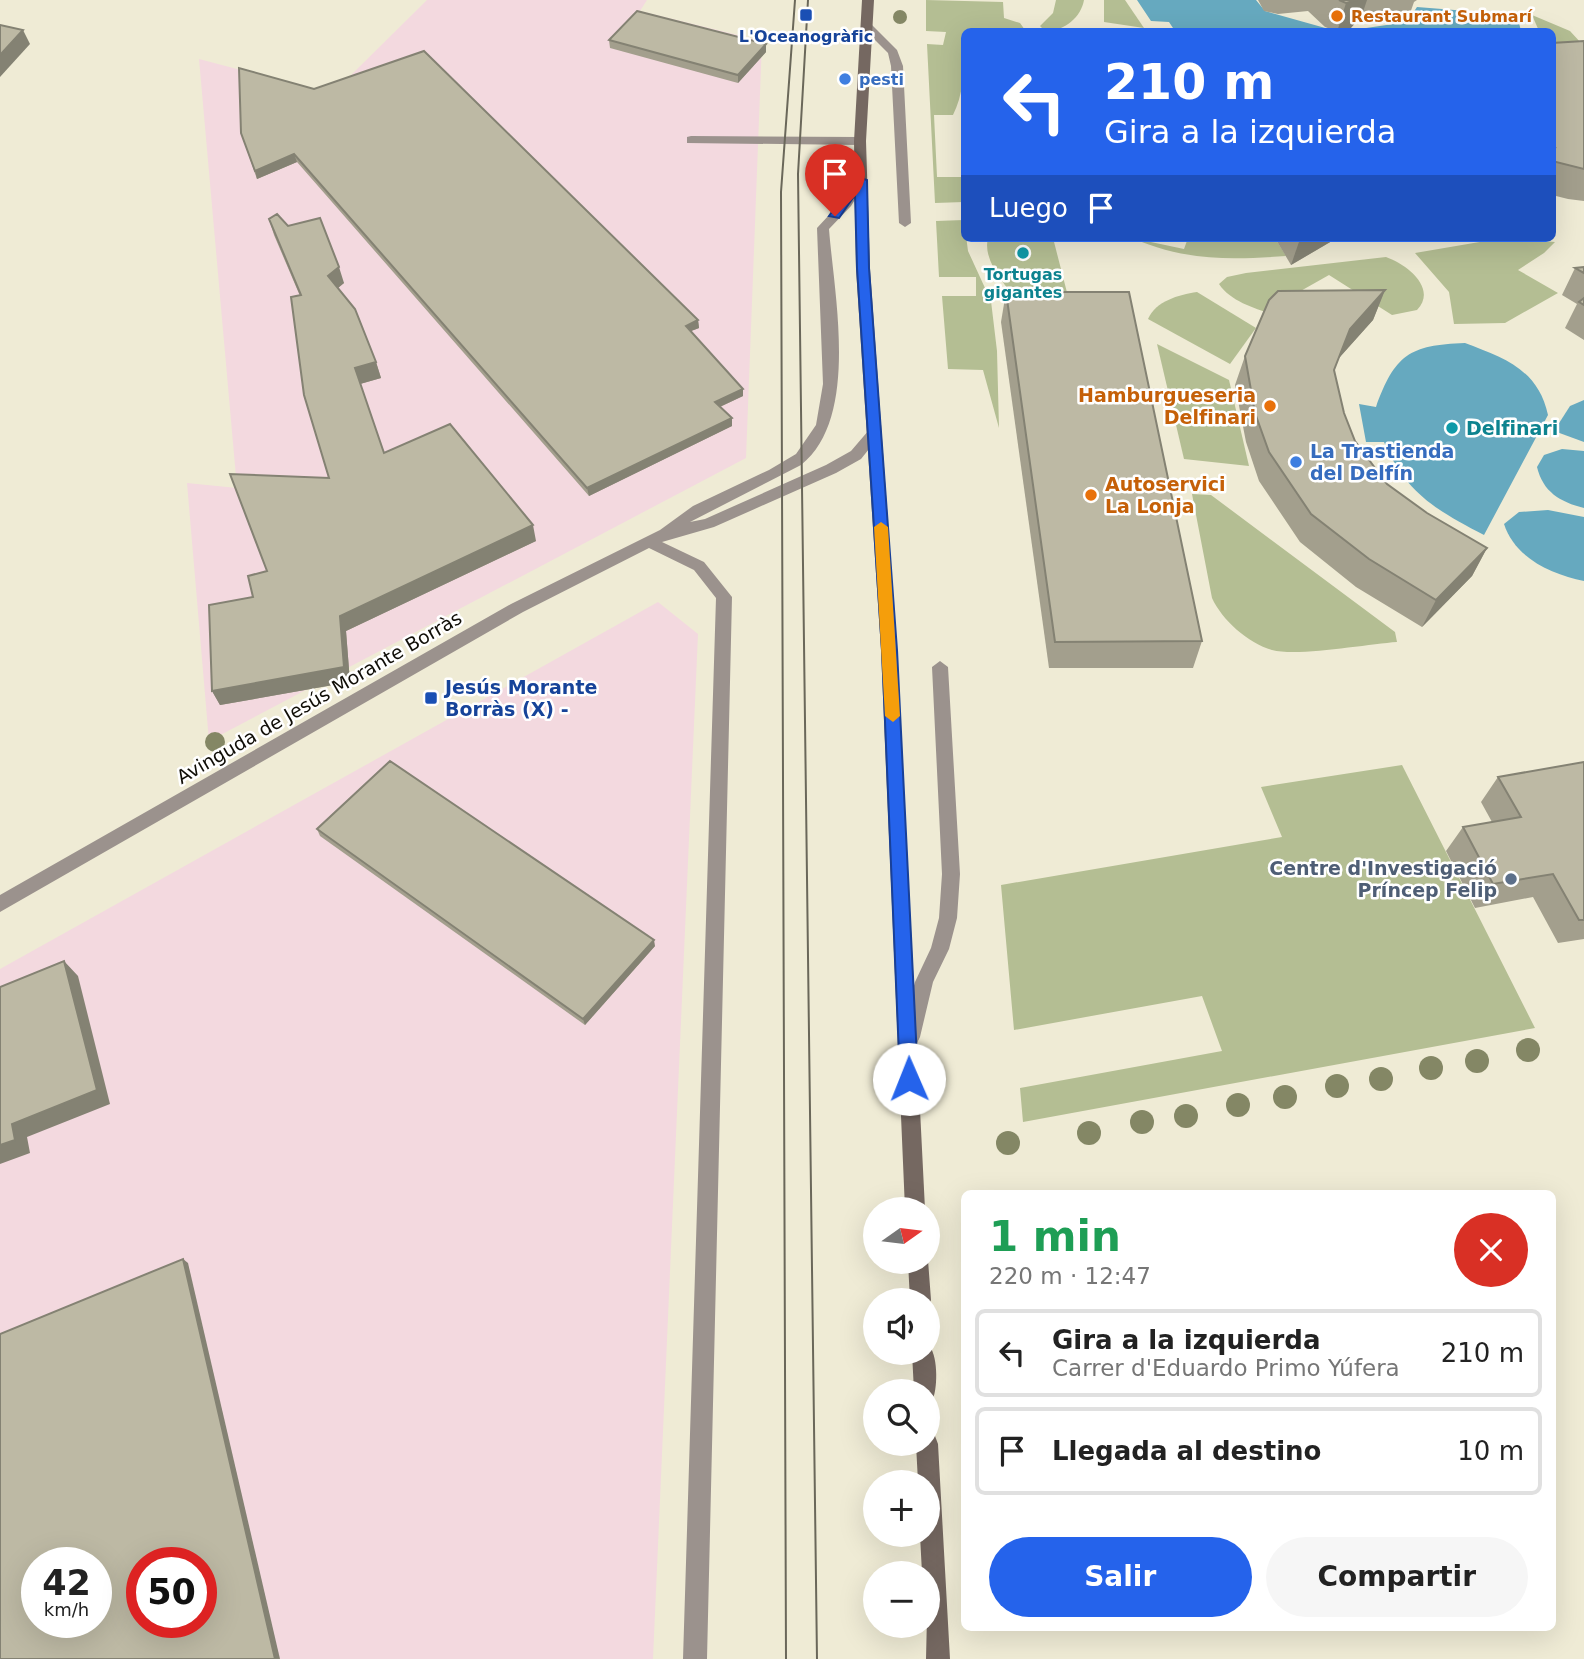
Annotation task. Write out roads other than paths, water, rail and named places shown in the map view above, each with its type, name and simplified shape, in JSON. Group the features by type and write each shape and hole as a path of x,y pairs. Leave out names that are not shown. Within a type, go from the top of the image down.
{"main road":[{"path":"868,0 860,141 861,180 874,434 889,650 915,1197"},
{"path":"928,1456 939,1659"}],"street":[{"path":"866,25 893,52 897,66 905,223"},
{"path":"691,140 860,141"},
{"name":"Avinguda de Jesús Morante Borràs","path":"0,904 517,608 655,538 699,507 791,465 812,448 823,425 830,390 823,228 847,203 861,180"},
{"name":"Avinguda de Jesús Morante Borràs","path":"655,538 709,523 831,469 856,455 874,434"},
{"path":"655,538 699,566 724,597 695,1659"},
{"path":"909,1044 924,982 940,949 948,918 951,885 940,667"}],"water":[{"path":"1137,0 1256,0 1265,11 1325,28 1173,28 1169,22 1151,21"},
{"path":"1417,7 1517,15 1520,28 1366,28 1407,22"},
{"name":"Delfinari","path":"1465,343 1506,360 1528,376 1543,399 1548,415 1484,535 1424,498 1402,475 1384,442 1366,442 1359,404 1376,407 1390,375 1398,364 1417,350"},
{"path":"1584,400 1584,442 1554,431 1570,406"},
{"path":"1562,449 1584,451 1584,508 1567,503 1554,495 1540,476 1537,467 1544,455"},
{"path":"1548,510 1584,517 1584,581 1559,574 1536,563 1516,546 1509,536 1504,524 1519,512"}],"tram line":[{"path":"786,1659 781,192 795,0"},
{"path":"808,0 798,174 817,1659"}],"place":[{"name":"L'Oceanogràfic","path":"806,15"},
{"name":"Restaurant Submarí","path":"1337,16"},
{"name":"pesti","path":"845,79"},
{"name":"Tortugas gigantes","path":"1023,253"},
{"name":"Hamburgueseria Delfinari","path":"1270,406"},
{"name":"Delfinari","path":"1452,428"},
{"name":"La Trastienda del Delfín","path":"1296,462"},
{"name":"Autoservici La Lonja","path":"1091,495"},
{"name":"Jesús Morante Borràs (X) -","path":"431,698"},
{"name":"Centre d'Investigació Príncep Felip","path":"1511,879"}]}
